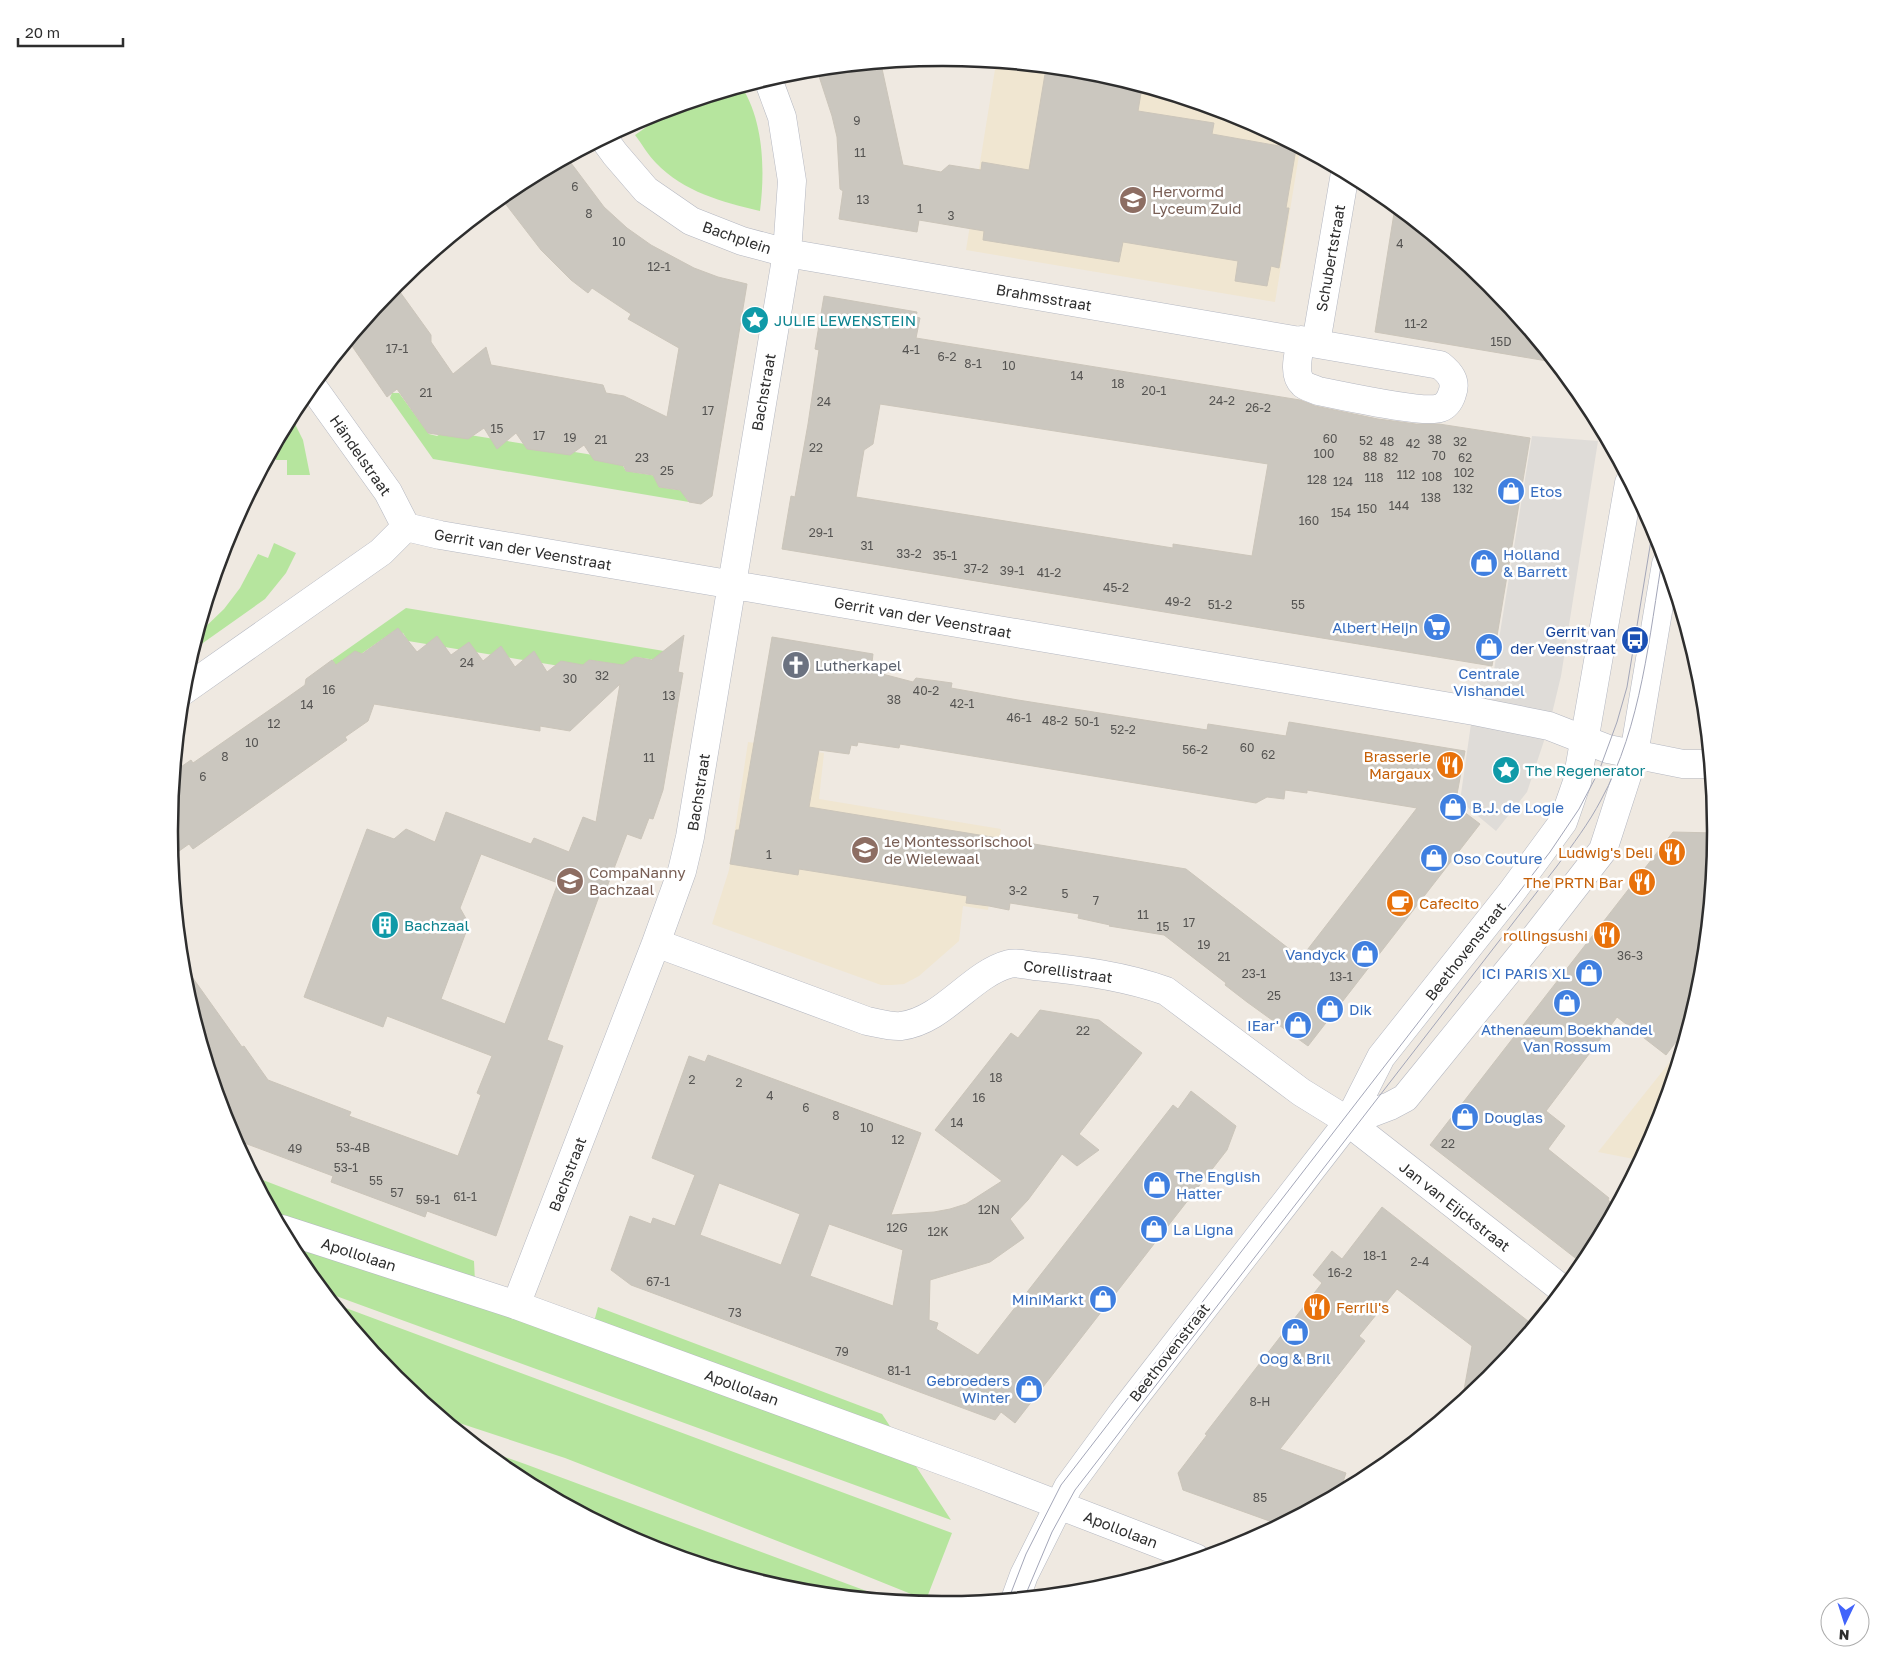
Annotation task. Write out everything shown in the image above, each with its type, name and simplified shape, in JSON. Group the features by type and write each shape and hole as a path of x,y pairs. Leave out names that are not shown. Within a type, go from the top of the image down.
{"street":[{"name":"Bachplein","path":"607,143 646,190 691,221 742,241 787,254 792,181 782,117 770,86"},
{"name":"Schubertstraat","path":"1308,342 1343,180"},
{"name":"Brahmsstraat","path":"787,254 1440,364 1454,381 1453,392 1449,401 1439,408 1419,409 1318,391 1303,384 1298,376 1297,367 1308,342"},
{"name":"Bachstraat","path":"516,1305 682,871 690,837 787,254"},
{"name":"Händelstraat","path":"317,392 388,492 406,527"},
{"name":"Beethovenstraat","path":"1018,1591 1024,1574 1068,1487 1122,1412 1348,1122 1381,1057 1512,893 1563,822 1577,782 1627,492"},
{"name":"Gerrit van der Veenstraat","path":"406,527 440,536 1483,713 1549,726 1608,749 1683,764 1704,764"},
{"path":"192,685 381,552 406,527"},
{"path":"1348,1122 1390,1106 1404,1098 1530,944 1603,850 1634,754 1664,577"},
{"name":"Corellistraat","path":"656,943 867,1021 900,1026 936,1012 993,970 1011,963 1106,975 1146,984 1166,990 1301,1092 1348,1122"},
{"name":"Jan van Eijckstraat","path":"1348,1122 1557,1285"},
{"name":"Apollolaan","path":"292,1232 516,1305 973,1472 1188,1555"}],"shaded area":[{"name":"Hervormd Lyceum Zuid","path":"995,68 1092,81 1140,92 1235,124 1299,155 1275,302 966,250"},
{"path":"1532,436 1598,441 1561,676 1549,726 1527,792 1496,831 1460,801 1479,668 1494,670"},
{"name":"1e Montessorischool de Wielewaal","path":"748,742 824,753 819,799 1001,829 988,910 963,906 959,941 919,976 904,984 892,985 881,985 712,924 729,870"},
{"path":"1672,1059 1649,1124 1633,1159 1598,1152"}],"green space":[{"path":"745,92 755,116 759,132 762,164 760,211 718,200 691,189 656,163 635,135 651,124"},
{"path":"392,393 399,393 429,434 437,436 445,431 624,460 623,466 626,471 657,476 659,487 685,491 685,497 689,502 433,459 390,398"},
{"path":"295,425 303,440 310,475 287,475 287,460 276,460 280,449"},
{"path":"274,543 296,553 286,573 265,599 201,644 206,626 224,609 240,588 258,554 268,558"},
{"path":"406,608 664,651 657,660 635,657 626,663 626,666 589,660 585,664 584,670 408,641 403,633 394,631 361,654 355,652 336,665 332,660"},
{"path":"263,1180 474,1261 476,1303 588,1344 598,1307 882,1414 951,1520 335,1296 280,1213"},
{"path":"345,1308 952,1533 928,1595 913,1595 565,1458 458,1423 402,1372"},
{"path":"503,1456 868,1592 793,1581 745,1570 650,1538 604,1517 560,1493"}],"building":[{"name":"Hervormd Lyceum Zuid","path":"882,69 903,165 941,172 949,165 981,170 982,162 1029,170 1045,73 1092,81 1141,92 1138,111 1214,123 1212,134 1285,147 1295,153 1286,208 1289,208 1279,268 1271,266 1267,286 1235,281 1238,261 1123,242 1119,262 983,240 984,231 919,220 917,232 839,219 843,191 840,189 837,137 819,77"},
{"path":"571,163 604,207 627,228 651,245 694,268 718,277 747,284 712,496 701,504 689,502 680,490 659,487 653,475 626,471 624,466 594,460 584,445 570,455 527,449 516,433 497,449 484,428 468,439 428,433 397,389 387,397 352,346 400,292 431,335 431,342 453,374 486,347 491,365 603,385 606,393 624,396 667,417 679,348 628,319 631,314 592,288 588,293 571,280 541,250 505,204"},
{"path":"1394,214 1447,256 1483,290 1545,361 1375,332"},
{"path":"824,296 917,312 916,317 920,318 916,338 1300,400 1315,406 1378,419 1416,424 1439,424 1530,438 1492,666 782,549 791,496 795,497 808,424 819,350 815,349","holes":["880,404 1268,464 1252,556 1173,544 1173,548 856,497 864,450 873,444"]},
{"path":"398,628 417,652 437,636 451,655 469,642 483,661 501,646 515,667 534,651 547,672 561,661 583,665 589,660 623,665 635,657 652,660 684,635 678,672 683,673 663,790 653,819 649,818 641,839 627,834 607,887 603,885 547,1040 563,1046 496,1236 427,1211 425,1217 331,1182 333,1176 245,1143 218,1077 191,976 268,1080 351,1112 349,1116 458,1156 481,1095 477,1093 492,1056 387,1016 383,1027 304,997 367,829 394,839 406,829 435,842 446,812 531,844 534,838 569,852 583,817 596,822 620,684 570,731 540,726 540,731 374,704 368,721 345,737 347,740 193,849 189,844 178,851 180,767 191,760 193,763 281,702 305,685 306,679 332,660 336,665 355,651 362,654","holes":["481,854 558,883 505,1024 441,999 469,924 460,908"]},
{"path":"772,637 873,654 871,671 913,682 916,678 952,683 951,688 1018,700 1207,730 1208,724 1286,736 1289,722 1465,751 1455,805 1480,824 1308,1046 1247,1002 1225,985 1226,983 1164,935 1109,926 1078,918 1079,914 1010,903 1009,910 966,903 967,896 799,869 798,875 730,864 736,830 739,830","holes":["858,742 899,748 900,744 1256,803 1267,797 1284,799 1285,790 1307,793 1307,790 1417,808 1301,958 1186,869 809,807 819,750 849,754 851,745 857,746"]},
{"path":"1673,832 1707,833 1706,881 1701,931 1693,980 1678,1039 1666,1055 1617,1017 1546,1111 1565,1126 1548,1149 1609,1198 1608,1200 1611,1202 1576,1259 1430,1145"},
{"path":"1040,1010 1099,1020 1142,1053 1079,1134 1099,1150 1077,1166 1062,1154 1028,1200 1010,1219 1024,1238 990,1262 930,1280 929,1320 938,1323 936,1329 978,1355 1173,1105 1178,1109 1191,1091 1236,1126 1227,1150 1015,1423 1001,1412 995,1420 631,1285 611,1270 630,1216 651,1224 653,1218 675,1226 695,1175 652,1158 689,1056 705,1062 708,1055 921,1133 891,1215 950,1209 966,1204 1002,1181 935,1130 1011,1033 1018,1038","holes":["719,1183 800,1214 781,1265 700,1235","829,1224 903,1250 893,1306 810,1276"]},
{"path":"1382,1207 1528,1321 1483,1372 1464,1390 1472,1346 1397,1289 1359,1336 1365,1341 1280,1449 1346,1473 1343,1482 1271,1522 1183,1490 1178,1473 1207,1435 1205,1434 1322,1283 1313,1275 1332,1251 1342,1259"}],"tram line":[{"path":"1011,1592 1026,1554 1061,1485 1550,852 1579,809 1599,771 1617,722 1627,687 1651,542"},
{"path":"1027,1590 1052,1532 1075,1490 1557,866 1591,817 1615,771 1635,711 1648,648 1661,569"}],"place":[{"name":"Hervormd Lyceum Zuid","path":"1133,200"},
{"name":"JULIE LEWENSTEIN","path":"755,320"},
{"name":"Etos","path":"1511,491"},
{"name":"Holland & Barrett","path":"1484,563"},
{"name":"Albert Heijn","path":"1437,627"},
{"name":"Gerrit van der Veenstraat","path":"1635,640"},
{"name":"Centrale Vishandel","path":"1489,647"},
{"name":"Lutherkapel","path":"796,665"},
{"name":"Brasserie Margaux","path":"1450,765"},
{"name":"The Regenerator","path":"1506,770"},
{"name":"B.J. de Logie","path":"1453,807"},
{"name":"1e Montessorischool de Wielewaal","path":"865,850"},
{"name":"Ludwig's Deli","path":"1672,852"},
{"name":"Oso Couture","path":"1434,858"},
{"name":"CompaNanny Bachzaal","path":"570,881"},
{"name":"The PRTN Bar","path":"1642,882"},
{"name":"Cafecito","path":"1400,903"},
{"name":"Bachzaal","path":"385,925"},
{"name":"rollingsushi","path":"1607,935"},
{"name":"Vandyck","path":"1365,954"},
{"name":"ICI PARIS XL","path":"1589,973"},
{"name":"Athenaeum Boekhandel Van Rossum","path":"1567,1003"},
{"name":"Dik","path":"1330,1009"},
{"name":"IEar'","path":"1298,1025"},
{"name":"Douglas","path":"1465,1117"},
{"name":"The English Hatter","path":"1157,1185"},
{"name":"La Ligna","path":"1154,1229"},
{"name":"MiniMarkt","path":"1103,1299"},
{"name":"Ferrili's","path":"1317,1307"},
{"name":"Oog & Bril","path":"1295,1332"},
{"name":"Gebroeders Winter","path":"1029,1389"}]}
